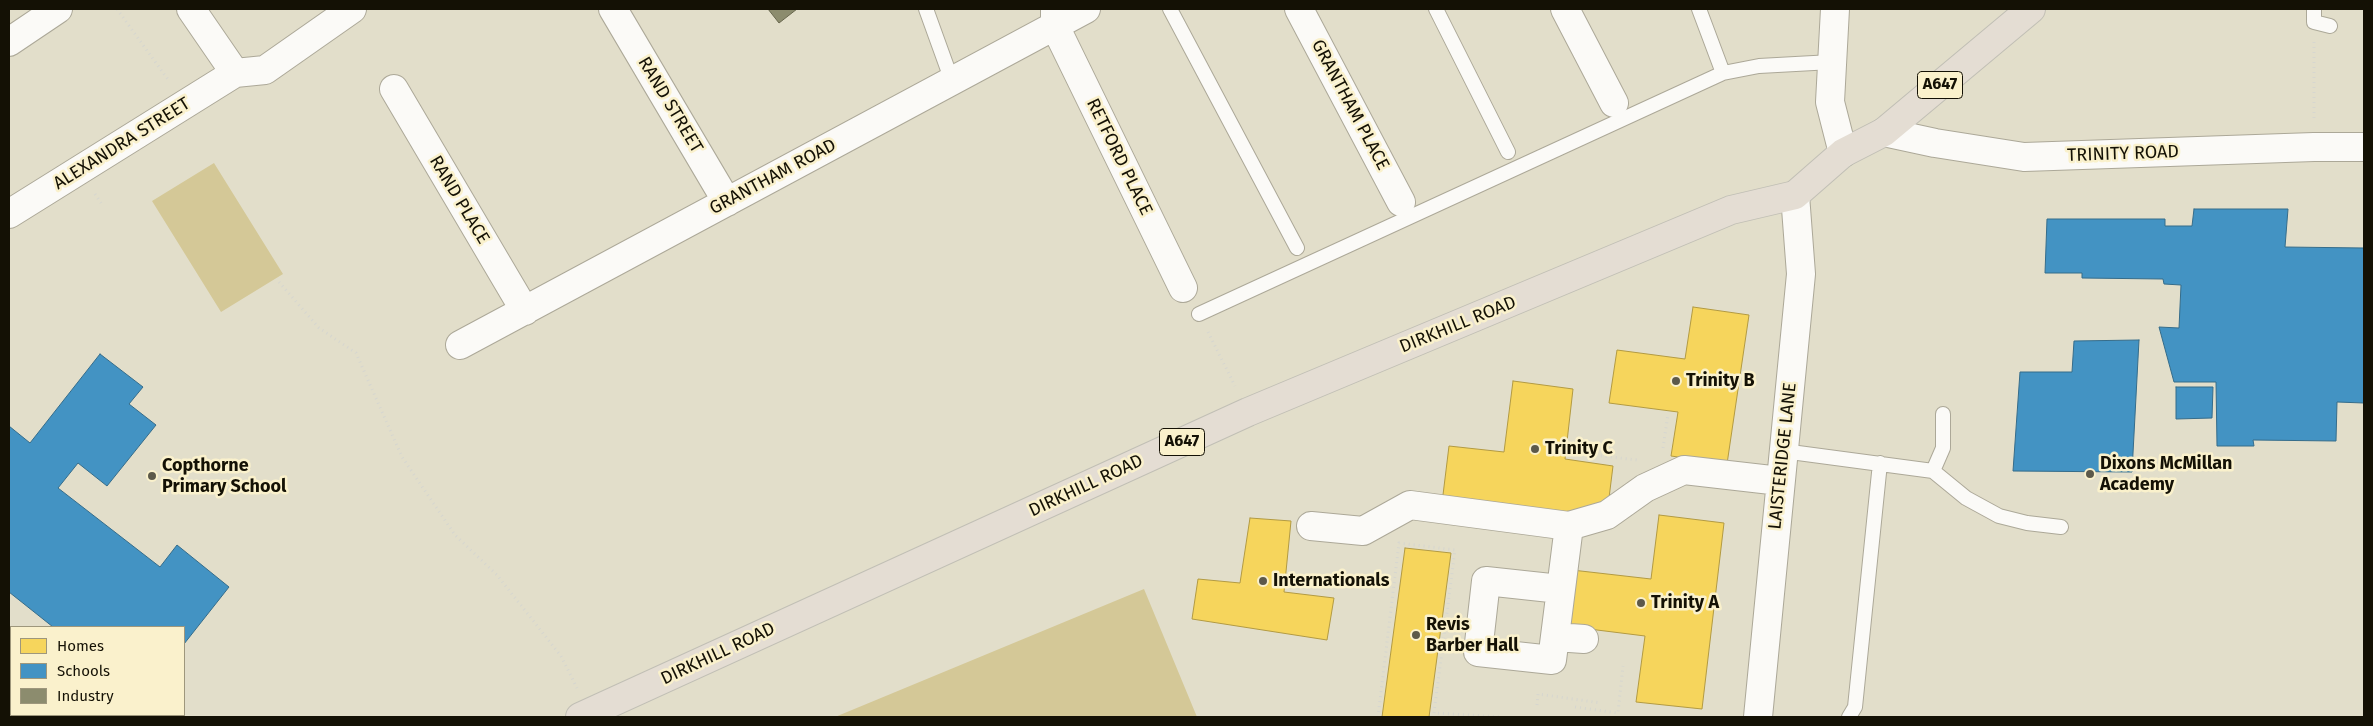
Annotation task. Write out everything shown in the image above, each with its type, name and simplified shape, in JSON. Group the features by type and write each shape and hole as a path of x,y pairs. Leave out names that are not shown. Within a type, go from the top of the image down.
{"main road":[{"name":"A647","path":"1795,196 1843,153 1884,132 2031,9"},
{"name":"DIRKHILL ROAD","path":"585,715 1248,412 1731,210 1795,196"}],"street":[{"path":"9,42 58,9"},
{"path":"191,9 234,73"},
{"name":"ALEXANDRA STREET","path":"9,214 234,73 265,70 352,9"},
{"name":"RAND STREET","path":"613,9 728,202"},
{"name":"GRANTHAM ROAD","path":"460,345 952,81 1055,17 1086,9"},
{"path":"1566,9 1614,103"},
{"path":"1835,9 1830,102 1843,153"},
{"name":"GRANTHAM PLACE","path":"1303,10 1401,202"},
{"name":"RETFORD PLACE","path":"1055,17 1182,288"},
{"name":"RAND PLACE","path":"394,89 525,310"},
{"name":"TRINITY ROAD","path":"1884,132 1935,143 2024,157 2364,147"},
{"name":"LAISTERIDGE LANE","path":"1758,717 1801,274 1795,196"},
{"path":"1311,526 1363,531 1410,505 1569,526 1607,515 1645,488 1684,470 1780,481"},
{"path":"1560,589 1486,581 1478,652 1552,660 1569,526"},
{"path":"1555,636 1584,639"}],"lane":[{"path":"926,9 952,81"},
{"path":"1170,9 1297,248"},
{"path":"1436,9 1508,152"},
{"path":"1699,9 1723,73"},
{"path":"2314,15 2330,26"},
{"path":"1199,314 1723,73 1759,66 1832,62"},
{"path":"1933,471 1943,448 1943,414"},
{"path":"1783,450 1933,471 1966,498 2000,516 2027,523 2061,527"},
{"path":"1848,717 1855,706 1880,463"}],"path":[{"path":"117,9 185,104"},
{"path":"2314,15 2314,147"},
{"path":"279,282 319,328 356,353 402,457 455,535 497,574 561,656 585,715"},
{"path":"1199,314 1248,412"},
{"path":"1663,454 1668,414"},
{"path":"1378,717 1400,543 1455,550 1434,713 1502,717"},
{"path":"1575,707 1618,713 1623,666"},
{"path":"1537,705 1538,694 1601,703"}],"shaded area":[{"path":"214,163 283,274 221,312 152,201"},
{"path":"1144,589 1197,717 835,717"}],"building: Homes":[{"name":"Trinity B","path":"1693,307 1749,315 1727,464 1671,456 1678,412 1609,403 1617,350 1685,359"},
{"name":"Trinity C","path":"1513,381 1573,389 1565,459 1613,466 1606,522 1442,503 1449,446 1504,452"},
{"name":"Trinity A","path":"1659,515 1724,523 1702,709 1636,702 1645,636 1565,626 1572,570 1651,579"},
{"name":"Internationals","path":"1250,518 1291,521 1284,592 1334,598 1327,640 1192,619 1198,579 1240,583"},
{"name":"Revis Barber Hall","path":"1405,548 1451,553 1429,717 1382,717"}],"building: Schools":[{"path":"2194,209 2288,209 2285,247 2364,248 2364,403 2337,402 2336,441 2253,440 2254,446 2217,446 2216,382 2174,382 2159,327 2179,328 2181,285 2164,284 2163,279 2082,278 2082,273 2045,273 2047,219 2165,219 2165,226 2192,226"},
{"path":"2139,340 2132,472 2013,471 2020,372 2072,372 2074,341"},
{"path":"100,354 143,387 129,404 156,425 107,486 78,463 58,488 160,567 177,545 229,587 185,643 185,626 52,626 9,592 9,426 30,443"},
{"path":"2176,387 2213,387 2212,418 2176,419"}],"building: Industry":[{"path":"768,9 797,9 779,23"}],"place":[{"name":"Trinity B","path":"1676,381"},
{"name":"Trinity C","path":"1535,449"},
{"name":"Dixons McMillan Academy","path":"2090,474"},
{"name":"Copthorne Primary School","path":"152,476"},
{"name":"Internationals","path":"1263,581"},
{"name":"Trinity A","path":"1641,603"},
{"name":"Revis Barber Hall","path":"1416,635"}]}
